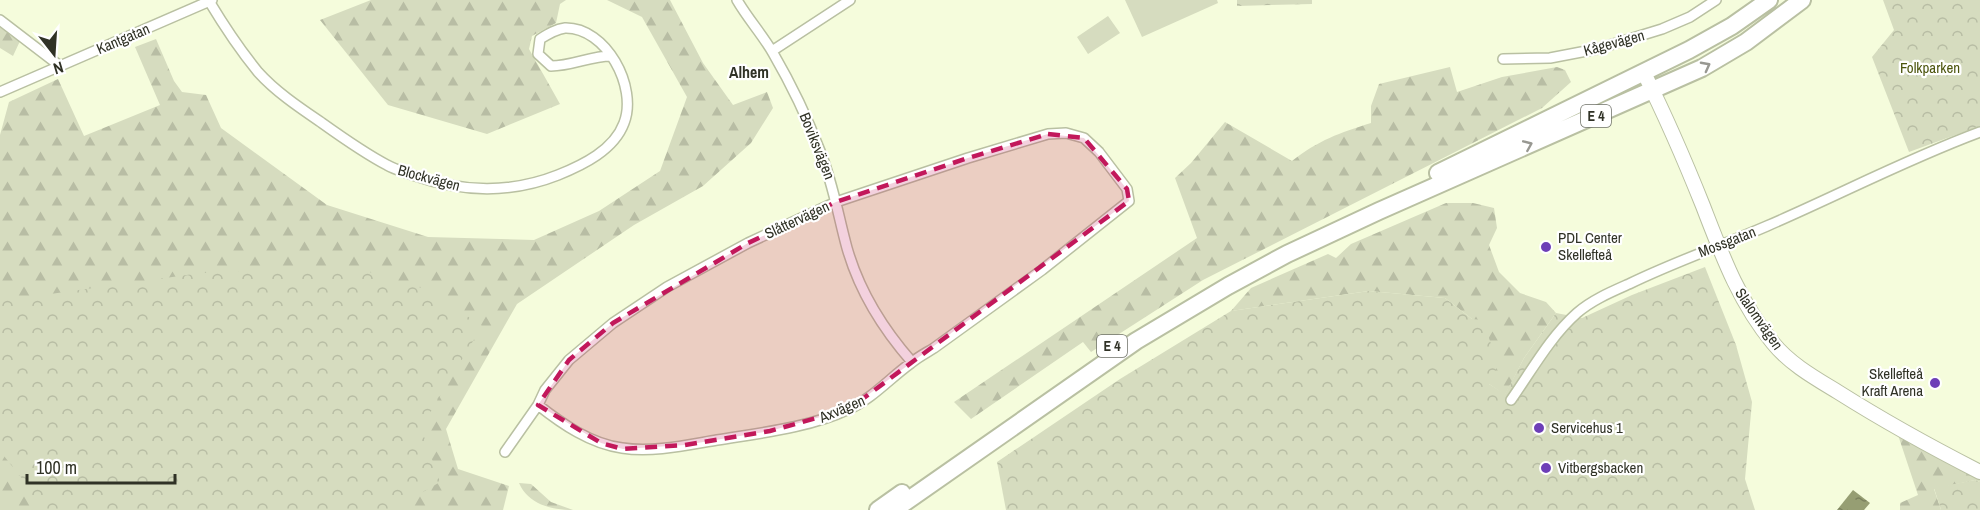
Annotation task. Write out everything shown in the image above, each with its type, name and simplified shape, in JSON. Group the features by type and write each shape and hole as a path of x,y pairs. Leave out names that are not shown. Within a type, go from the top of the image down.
{"highway":[{"name":"E 4","path":"878,510 1098,355 1199,292 1288,244 1644,73 1714,37 1769,0"},
{"name":"E 4","path":"894,510 1136,341 1228,286 1287,254 1379,211 1702,68 1740,46 1802,0"}],"street":[{"name":"Boviksvägen","path":"737,0 748,20 772,51 808,121 821,153 848,250 868,301 891,339 912,362"},
{"path":"772,51 837,3 850,0"},
{"name":"Kågevägen","path":"1503,59 1550,58 1597,49 1662,29 1690,17 1716,0"},
{"name":"Blockvägen","path":"211,1 227,30 259,73 298,106 388,166 426,180 471,189 516,187 546,180 579,167 596,156 613,140 624,123 628,101 624,81 616,61 595,39 579,30 564,28 552,31 540,39 538,54 551,66 568,66 583,59 611,56"},
{"name":"Kantgatan","path":"0,92 211,1"},
{"path":"0,20 60,66"},
{"name":"Slalomvägen","path":"1644,73 1683,157 1734,283 1773,343 1791,361 1866,410 1980,472"},
{"name":"Slåttervägen","path":"505,453 538,405 545,390 569,360 613,323 667,287 748,243 836,202 968,158 1048,134 1066,132 1084,138 1099,152 1127,189 1130,201"},
{"name":"Mossgatan","path":"1511,400 1553,340 1578,313 1599,298 1669,265 1770,225 1938,147 1980,132"},
{"name":"Axvägen","path":"538,405 556,420 601,443 623,449 685,446 770,431 813,421 849,409 873,395 912,362 1042,270 1130,201"}],"highlighted area":[{"path":"1048,134 1084,138 1127,189 1129,201 849,409 770,431 685,445 623,449 601,443 538,405 569,360 613,323 748,243 836,202 968,158"}],"green space":[{"path":"371,0 566,0 560,4 556,23 532,36 529,49 560,104 487,134 388,105 320,20"},
{"path":"607,0 670,0 703,63 733,105 767,92 773,108 751,143 703,186 634,225 517,304 446,429 458,469 509,486 503,510 0,510 0,135 9,102 58,79 84,136 160,105 135,47 156,39 174,81 182,92 206,95 221,128 327,205 428,237 534,240 599,211 660,171 687,97 642,17"},
{"path":"1125,0 1217,0 1218,3 1142,37"},
{"path":"1237,0 1312,0 1312,4 1237,6"},
{"name":"Folkparken","path":"1883,0 1980,0 1980,126 1909,152 1872,57 1894,30"},
{"path":"1108,16 1120,33 1088,54 1077,37"},
{"path":"0,27 20,41 13,56 0,48"},
{"path":"1450,67 1457,92 1502,77 1557,67 1565,70 1571,82 1542,108 1203,280 1091,352 1083,342 971,419 954,402 1197,238 1175,178 1191,163 1225,122 1292,161 1330,138 1371,123 1371,106 1379,84"},
{"path":"1446,203 1473,203 1494,208 1497,228 1489,245 1499,272 1520,293 1546,302 1556,313 1524,358 1505,395 1489,384 1472,319 1445,298 1369,291 1231,311 1251,288 1328,254 1336,258 1351,244"},
{"path":"353,267 428,290 482,326 421,428 440,482 392,510 33,510 31,508 24,481 0,451 0,301 201,273"},
{"path":"1705,267 1736,345 1752,402 1745,479 1755,510 1006,510 997,462 1120,379 1231,311 1369,291 1445,298 1472,319 1483,320 1498,365 1489,384 1505,394 1524,358 1556,313 1582,318 1632,295"},
{"path":"1895,426 1980,472 1980,482 1975,480 1934,489 1941,510 1900,510 1900,503 1918,495"},
{"path":"1975,480 1980,482 1980,510 1941,510 1934,488"},
{"path":"519,483 531,484 551,502 573,510 557,509 534,501"}],"water":[{"path":"1853,490 1870,503 1864,510 1837,510"}],"place":[{"name":"PDL Center Skellefteå","path":"1546,247"},
{"name":"Skellefteå Kraft Arena","path":"1935,383"},
{"name":"Servicehus 1","path":"1539,428"},
{"name":"Vitbergsbacken","path":"1546,468"}],"district":[{"name":"Alhem","path":"749,72"}]}
